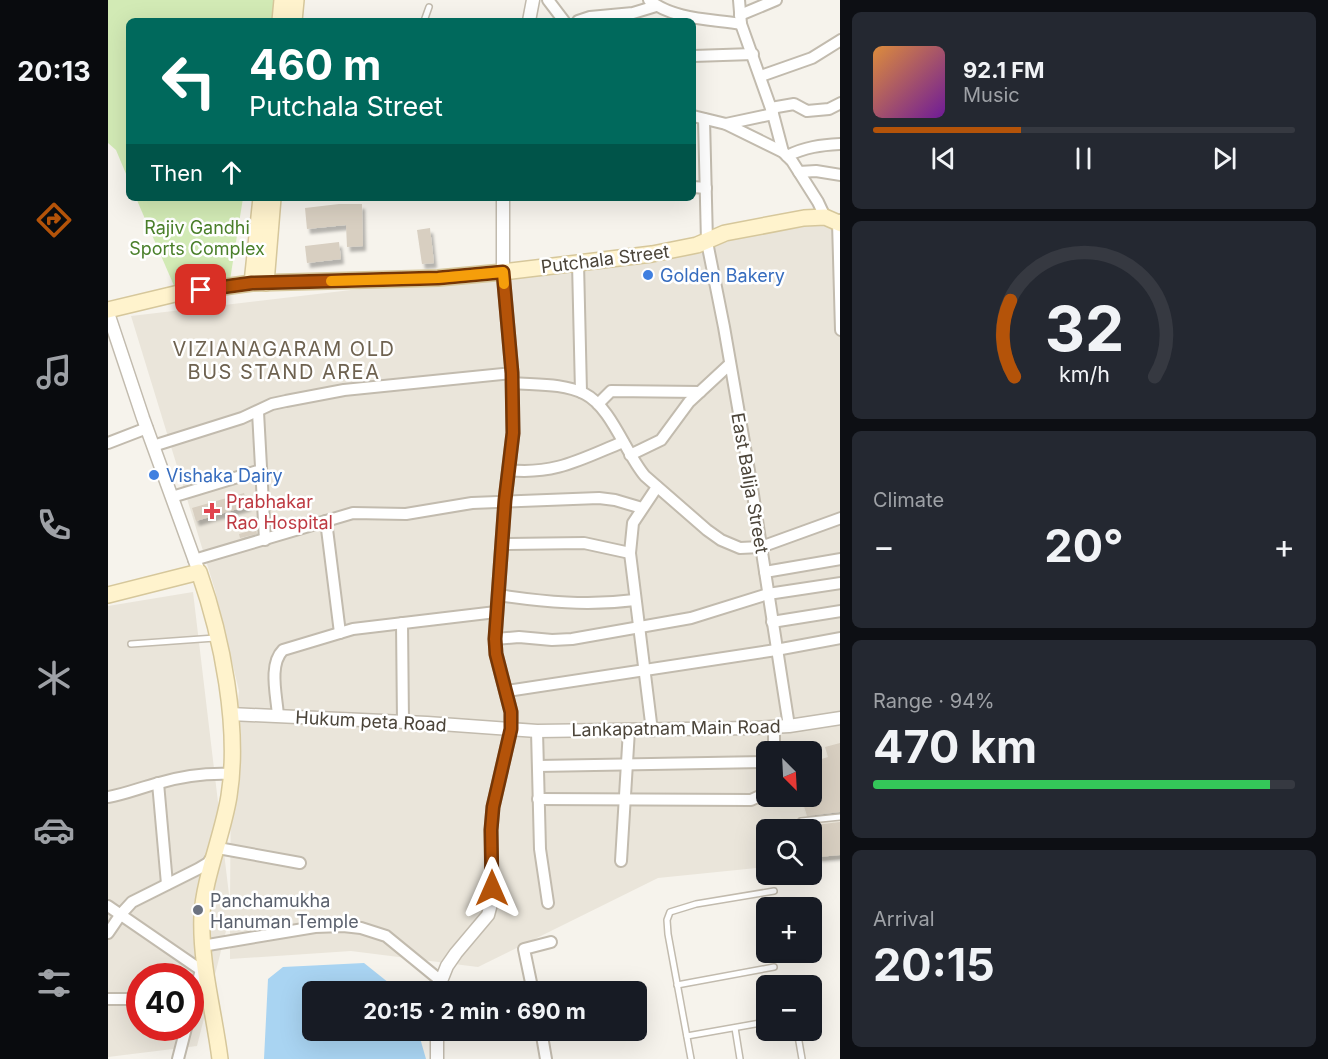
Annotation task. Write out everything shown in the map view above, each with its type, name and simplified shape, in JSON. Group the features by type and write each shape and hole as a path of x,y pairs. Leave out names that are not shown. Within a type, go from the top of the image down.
{"main road":[{"path":"280,18 282,0"},
{"path":"294,18 296,0"},
{"path":"259,283 261,201"},
{"path":"259,283 273,201"},
{"name":"Putchala Street","path":"108,312 168,295 259,283 438,278 652,255 707,242 725,233 804,218 836,221"},
{"path":"108,596 197,566 217,638 230,714 231,774 230,794 204,904 202,958 220,1059"}],"street":[{"path":"530,18 533,0"},
{"path":"548,0 562,18"},
{"path":"739,0 741,20 785,154 818,202 836,221 840,330"},
{"path":"587,18 633,13 652,3 683,15 741,20 776,0"},
{"path":"761,76 812,58 840,40"},
{"path":"696,56 753,54"},
{"path":"726,123 794,104 807,111 829,109 840,103"},
{"path":"699,118 726,123 785,154 814,146 840,144"},
{"name":"East Balija Street","path":"699,118 706,188 707,242 730,364 789,726"},
{"path":"799,172 816,171 840,175"},
{"path":"696,187 706,188"},
{"path":"442,981 447,966 488,915 492,900 493,807 511,729 511,712 496,654 495,639 505,500 513,433 512,378 503,272 503,201"},
{"path":"578,263 581,392"},
{"path":"108,312 153,446 197,566 265,540 353,513 406,514 505,500 599,498 642,508"},
{"path":"630,455 661,440 680,414 730,364"},
{"path":"153,446 279,403 344,390 512,378 581,392 598,404 641,471 721,540 740,548 761,547 840,518"},
{"path":"598,404 611,391 700,392"},
{"path":"258,412 265,540"},
{"path":"108,443 147,428"},
{"path":"508,470 530,472 558,468 623,442"},
{"path":"172,497 261,470"},
{"path":"652,731 630,553 633,523 657,487"},
{"path":"326,521 340,633"},
{"path":"502,544 584,543 630,553"},
{"path":"765,572 840,559"},
{"path":"495,639 519,637 563,640 703,615 768,594 840,582"},
{"path":"498,595 544,602 591,604 635,600"},
{"path":"772,622 840,611"},
{"path":"278,716 275,667 279,654 283,650 340,633 402,622 496,612"},
{"path":"402,622 403,722"},
{"path":"507,691 840,638"},
{"name":"Hukum peta Road","path":"230,714 511,729"},
{"name":"Lankapatnam Main Road","path":"511,729 652,731 774,727 840,718"},
{"path":"774,727 774,741"},
{"path":"621,861 629,730"},
{"path":"537,731 540,849 548,903"},
{"path":"538,766 756,762"},
{"path":"108,797 129,793 158,783 209,773 231,774"},
{"path":"158,783 167,884"},
{"path":"538,799 751,800 756,798"},
{"path":"108,933 132,902 208,863 218,848 300,863"},
{"path":"108,906 202,958 315,927 361,928 386,936 436,981"},
{"path":"531,981 524,949 551,942"},
{"path":"201,963 202,958"},
{"path":"108,999 126,999"},
{"path":"178,1059 183,1041"},
{"path":"437,1041 437,1059"},
{"path":"543,1041 546,1059"}],"lane":[{"path":"425,18 429,7"},
{"path":"131,644 217,638"},
{"path":"820,819 840,817"},
{"path":"691,1059 668,934 667,920 670,912 696,904 774,891"},
{"path":"677,985 774,967"},
{"path":"687,1036 756,1024"},
{"path":"735,1028 740,1059"},
{"path":"799,1041 802,1059"}],"shaded area":[{"path":"838,222 840,225 840,859 822,861 822,819 756,819 756,868 658,878 478,967 351,951 230,959 230,915 204,1018 204,963 126,963 126,1041 198,1041 197,1046 108,1057 108,606 193,592 230,903 231,774 239,691 215,590 131,316 503,272"}],"green space":[{"name":"Rajiv Gandhi Sports Complex","path":"108,0 274,0 272,18 126,18 126,174 116,150 108,143"},
{"name":"Rajiv Gandhi Sports Complex","path":"137,201 243,201 230,280 175,288"}],"water":[{"path":"364,963 386,981 302,981 302,1041 421,1041 426,1059 264,1059 268,979 283,967"}],"building":[{"path":"362,204 363,246 347,247 346,225 307,229 305,208"},
{"path":"430,228 434,263 422,264 417,230"},
{"path":"339,242 341,259 307,263 305,246"},
{"path":"244,493 248,506 196,521 192,508"},
{"path":"256,529 257,534 240,538 239,534"},
{"path":"840,743 840,812 807,816 804,807 822,807 822,759 828,757 825,747"},
{"path":"840,822 840,855 822,857 822,824"}],"slow traffic":[{"path":"331,281 438,278 503,272 504,284"}],"place":[{"name":"Golden Bakery","path":"648,275"},
{"name":"Vishaka Dairy","path":"154,475"},
{"name":"Prabhakar Rao Hospital","path":"212,511"},
{"name":"Panchamukha Hanuman Temple","path":"198,910"}],"district":[{"name":"VIZIANAGARAM OLD BUS STAND AREA","path":"284,360"}],"route":[{"path":"201,290 252,283 438,278 503,272 512,373 513,433 505,500 495,639 496,654 511,712 511,729 493,807 492,888"}]}
